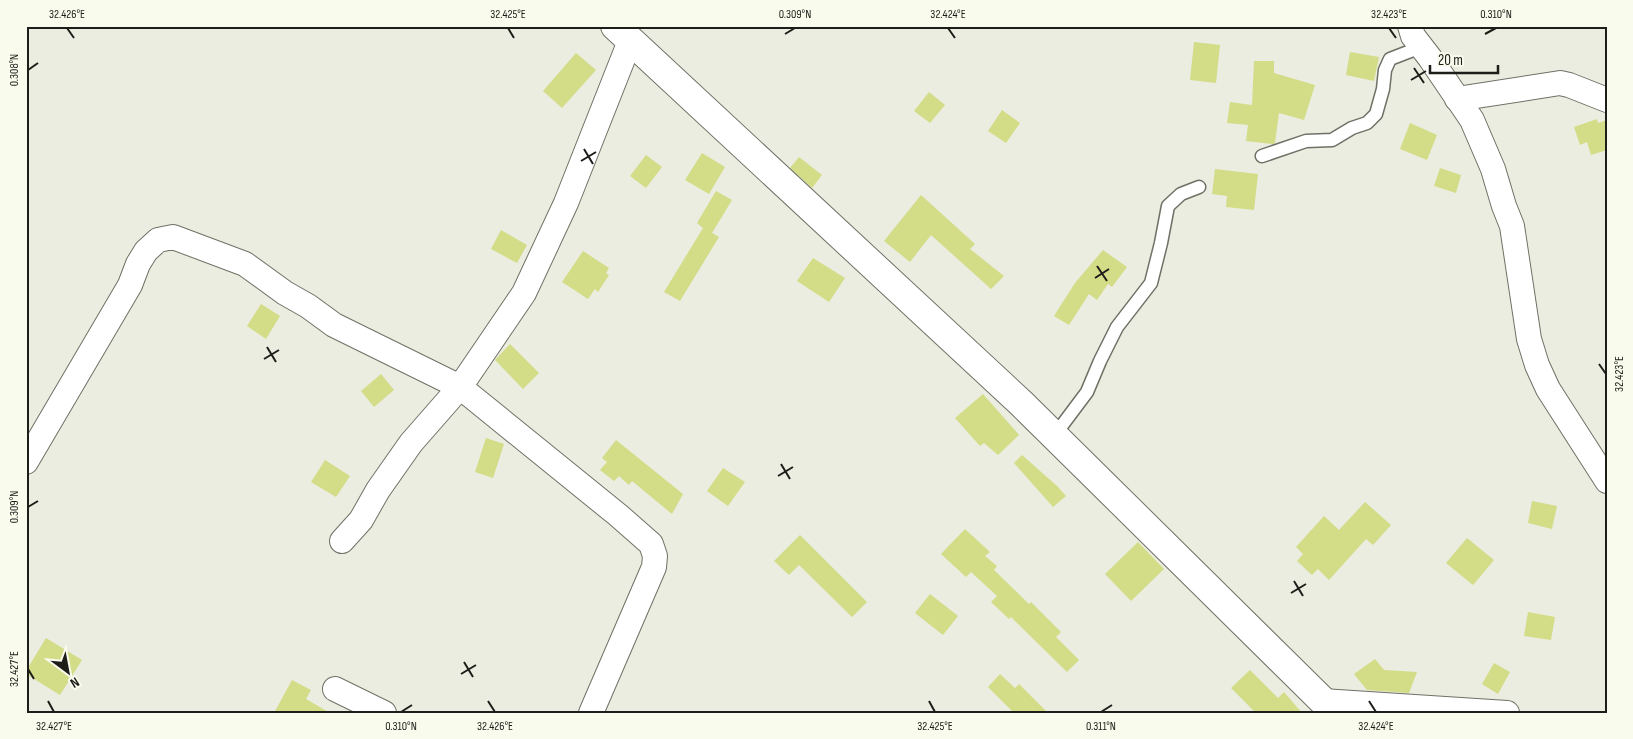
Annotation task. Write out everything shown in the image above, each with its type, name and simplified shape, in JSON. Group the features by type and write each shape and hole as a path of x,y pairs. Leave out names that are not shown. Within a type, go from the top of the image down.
{"street":[{"path":"1410,26 1413,36 1430,58 1476,128 1493,169 1512,226 1529,339 1537,365 1548,388 1607,481"},
{"path":"342,541 361,520 378,490 411,443 460,387 524,293 566,203 622,34 1021,403 1328,707 1507,713"},
{"path":"1457,99 1560,84 1569,85 1607,100"},
{"path":"26,462 130,285 138,264 146,251 158,240 173,237 245,264 334,325 460,387 651,544 655,556 654,567 591,713"},
{"path":"335,689 384,713"}],"lane":[{"path":"1262,156 1306,141 1332,140 1352,128 1367,124 1376,114 1383,89 1384,70 1390,60 1421,47"},
{"path":"1054,436 1087,392 1117,327 1151,283 1168,206 1181,194 1199,187"}],"building":[{"path":"1194,42 1220,45 1216,83 1190,80"},
{"path":"1350,52 1379,57 1374,81 1346,75"},
{"path":"576,53 596,70 562,108 543,91"},
{"path":"1254,61 1274,61 1274,73 1315,85 1304,120 1279,113 1275,143 1273,144 1246,141 1248,125 1227,123 1230,102 1252,105"},
{"path":"929,92 945,105 930,123 914,111"},
{"path":"1002,110 1020,123 1006,143 988,131"},
{"path":"1597,119 1598,123 1607,120 1607,150 1591,155 1587,142 1580,145 1574,127"},
{"path":"1410,123 1437,135 1427,160 1400,149"},
{"path":"702,153 725,167 709,194 685,180"},
{"path":"646,155 662,167 646,188 630,176"},
{"path":"799,157 822,175 812,188 790,168"},
{"path":"1440,168 1461,175 1456,193 1434,186"},
{"path":"1215,169 1258,174 1254,210 1226,207 1227,196 1212,194"},
{"path":"716,191 732,200 712,233 719,237 680,301 664,292 703,228 697,223"},
{"path":"921,195 975,244 970,249 1004,276 991,289 931,235 910,262 884,241"},
{"path":"501,230 527,245 517,263 491,249"},
{"path":"1103,250 1127,267 1112,287 1108,284 1097,300 1089,294 1069,325 1054,316 1075,283"},
{"path":"583,251 609,268 606,273 609,275 598,292 595,289 588,299 562,282"},
{"path":"813,258 845,278 829,302 797,281"},
{"path":"261,304 280,316 266,339 247,326"},
{"path":"510,344 539,373 523,389 495,360"},
{"path":"381,374 394,390 374,407 361,391"},
{"path":"983,394 1019,435 998,455 984,443 980,446 955,418"},
{"path":"486,438 504,444 493,478 475,472"},
{"path":"616,440 683,494 672,514 632,481 629,485 619,476 614,481 600,470 607,462 602,458"},
{"path":"1022,455 1066,496 1053,507 1014,463"},
{"path":"325,460 350,476 336,497 311,482"},
{"path":"723,468 745,482 728,506 707,491"},
{"path":"1532,501 1557,506 1552,529 1528,523"},
{"path":"1365,502 1391,525 1373,545 1366,539 1329,580 1318,569 1312,575 1297,561 1303,554 1296,547 1324,516 1339,530"},
{"path":"965,529 990,552 985,556 997,566 994,570 1029,604 1031,602 1061,632 1056,637 1079,660 1067,672 1011,617 1009,619 991,602 997,596 971,572 966,577 941,554"},
{"path":"800,535 867,602 852,617 799,565 789,575 774,561"},
{"path":"1467,538 1494,560 1473,585 1446,563"},
{"path":"1138,542 1164,569 1131,601 1105,574"},
{"path":"930,594 958,616 943,635 915,613"},
{"path":"1528,612 1555,617 1551,640 1524,636"},
{"path":"46,638 82,660 60,695 26,674"},
{"path":"1375,659 1384,670 1417,672 1409,693 1367,690 1354,674"},
{"path":"1494,663 1510,672 1498,694 1482,684"},
{"path":"1250,670 1278,698 1284,692 1302,713 1256,713 1231,688"},
{"path":"1000,674 1015,688 1019,684 1048,713 1014,713 988,687"},
{"path":"292,680 311,690 306,699 330,713 274,713"}]}
